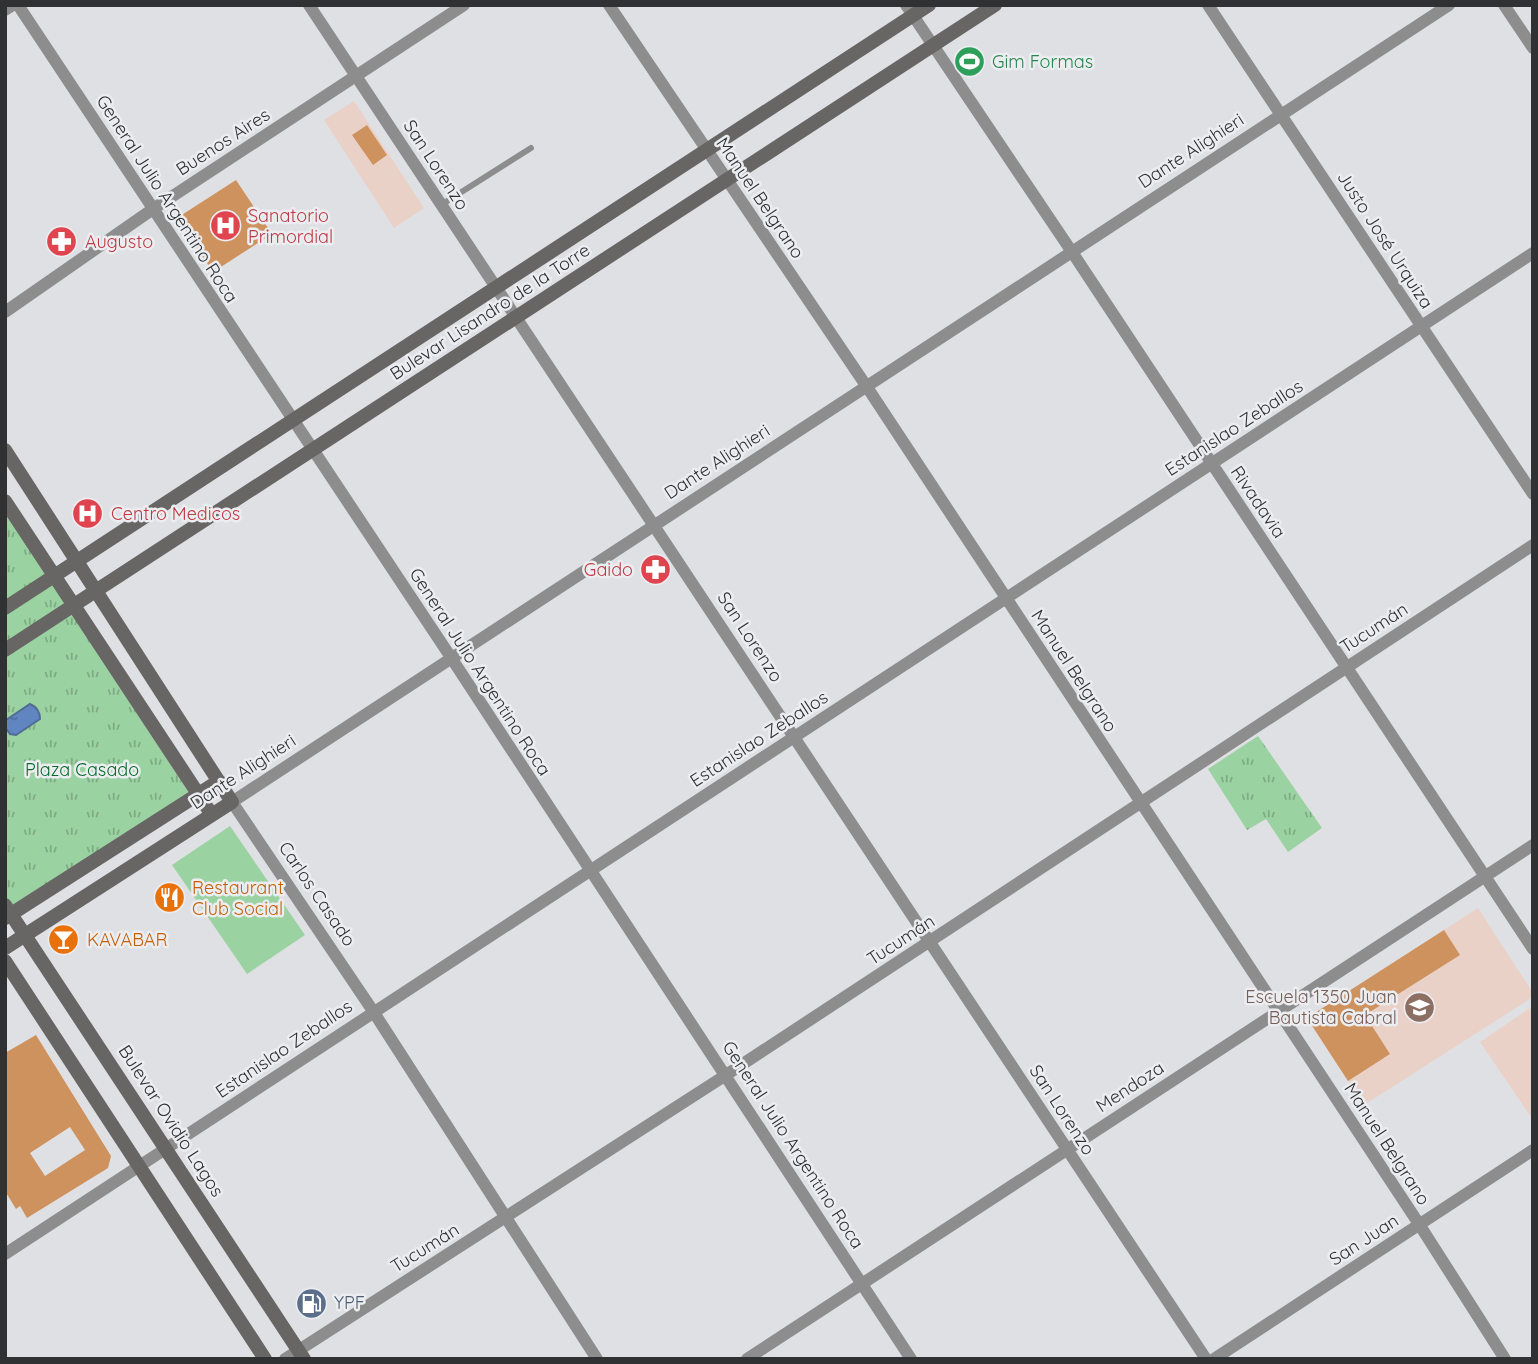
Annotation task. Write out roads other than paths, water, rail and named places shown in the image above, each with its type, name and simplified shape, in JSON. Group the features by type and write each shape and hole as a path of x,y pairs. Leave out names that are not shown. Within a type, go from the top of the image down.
{"main road":[{"name":"Bulevar Lisandro de la Torre","path":"5,608 707,150 909,11 929,5"},
{"name":"Bulevar Lisandro de la Torre","path":"5,650 995,5"},
{"name":"Carlos Casado","path":"5,450 232,802"},
{"path":"5,501 212,815"},
{"name":"Dante Alighieri","path":"7,912 219,781"},
{"name":"Dante Alighieri","path":"5,948 232,802"},
{"name":"Bulevar Ovidio Lagos","path":"7,912 301,1354"},
{"path":"5,961 265,1359"}],"street":[{"path":"5,10 13,5"},
{"name":"General Julio Argentino Roca","path":"18,5 452,659 911,1359"},
{"name":"San Lorenzo","path":"309,5 1206,1359"},
{"name":"Buenos Aires","path":"5,312 153,209 464,5"},
{"name":"Manuel Belgrano","path":"609,5 867,387 1419,1224 1505,1359"},
{"name":"Justo José Urquiza","path":"1208,5 1533,494"},
{"name":"Dante Alighieri","path":"232,802 1449,5"},
{"path":"1504,5 1533,48"},
{"name":"Rivadavia","path":"909,11 1072,252 1533,949"},
{"name":"Estanislao Zeballos","path":"5,1254 1533,253"},
{"name":"Tucumán","path":"285,1359 301,1354 1533,545"},
{"name":"Carlos Casado","path":"232,802 373,1011 597,1359"},
{"name":"Mendoza","path":"747,1359 1533,845"},
{"name":"San Juan","path":"1214,1359 1533,1150"}],"lane":[{"path":"441,205 531,148"}],"water":[{"path":"30,704 38,710 40,719 16,735 10,734 5,727 6,720"}],"place":[{"name":"Gim Formas","path":"969,62"},
{"name":"Sanatorio Primordial","path":"225,226"},
{"name":"Augusto","path":"62,242"},
{"name":"Centro Medicos","path":"88,514"},
{"name":"Gaido","path":"656,570"},
{"name":"Restaurant Club Social","path":"169,898"},
{"name":"KAVABAR","path":"64,940"},
{"name":"Escuela 1350 Juan Bautista Cabral","path":"1420,1007"},
{"name":"YPF","path":"311,1303"}],"park label":[{"name":"Plaza Casado","path":"82,770"}]}
